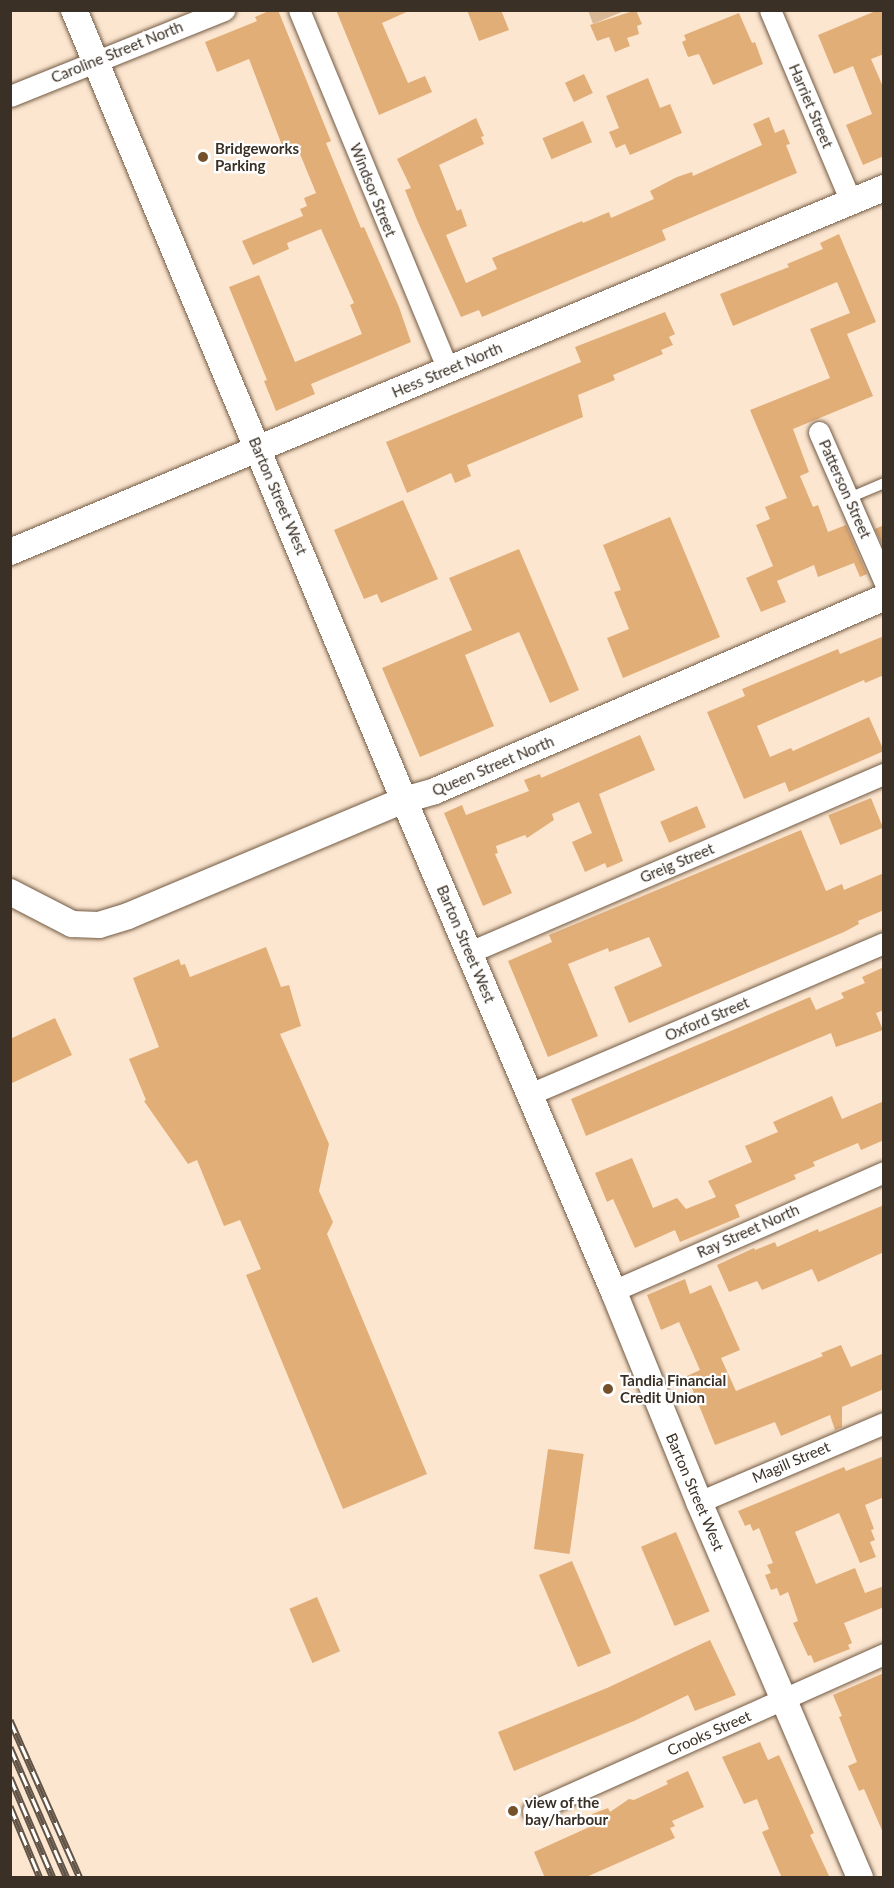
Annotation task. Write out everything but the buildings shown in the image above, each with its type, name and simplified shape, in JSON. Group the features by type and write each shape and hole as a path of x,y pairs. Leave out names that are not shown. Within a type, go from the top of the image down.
{"street":[{"name":"Barton Street West","path":"74,10 404,800 613,1291 699,1502 860,1878"},
{"name":"Caroline Street North","path":"10,96 224,10"},
{"name":"Windsor Street","path":"299,10 448,370"},
{"name":"Harriet Street","path":"770,10 851,202"},
{"name":"Hess Street North","path":"10,552 884,188"},
{"name":"Patterson Street","path":"819,432 884,581"},
{"name":"Queen Street North","path":"10,891 72,924 99,925 128,916 404,800 435,791 884,598"},
{"name":"Greig Street","path":"470,952 884,774"},
{"name":"Oxford Street","path":"530,1094 884,943"},
{"name":"Ray Street North","path":"613,1291 884,1172"},
{"name":"Magill Street","path":"699,1502 884,1423"},
{"name":"Crooks Street","path":"533,1811 884,1654"}],"lane":[{"path":"849,498 884,483"}],"shaded area":[{"path":"588,10 624,11 593,24"}],"railway":[{"path":"10,1720 80,1878"},
{"path":"10,1747 67,1878"},
{"path":"10,1777 53,1878"},
{"path":"10,1806 40,1878"}],"place":[{"name":"Bridgeworks Parking","path":"203,157"},
{"name":"Tandia Financial Credit Union","path":"608,1389"},
{"name":"view of the bay/harbour","path":"513,1811"}]}
